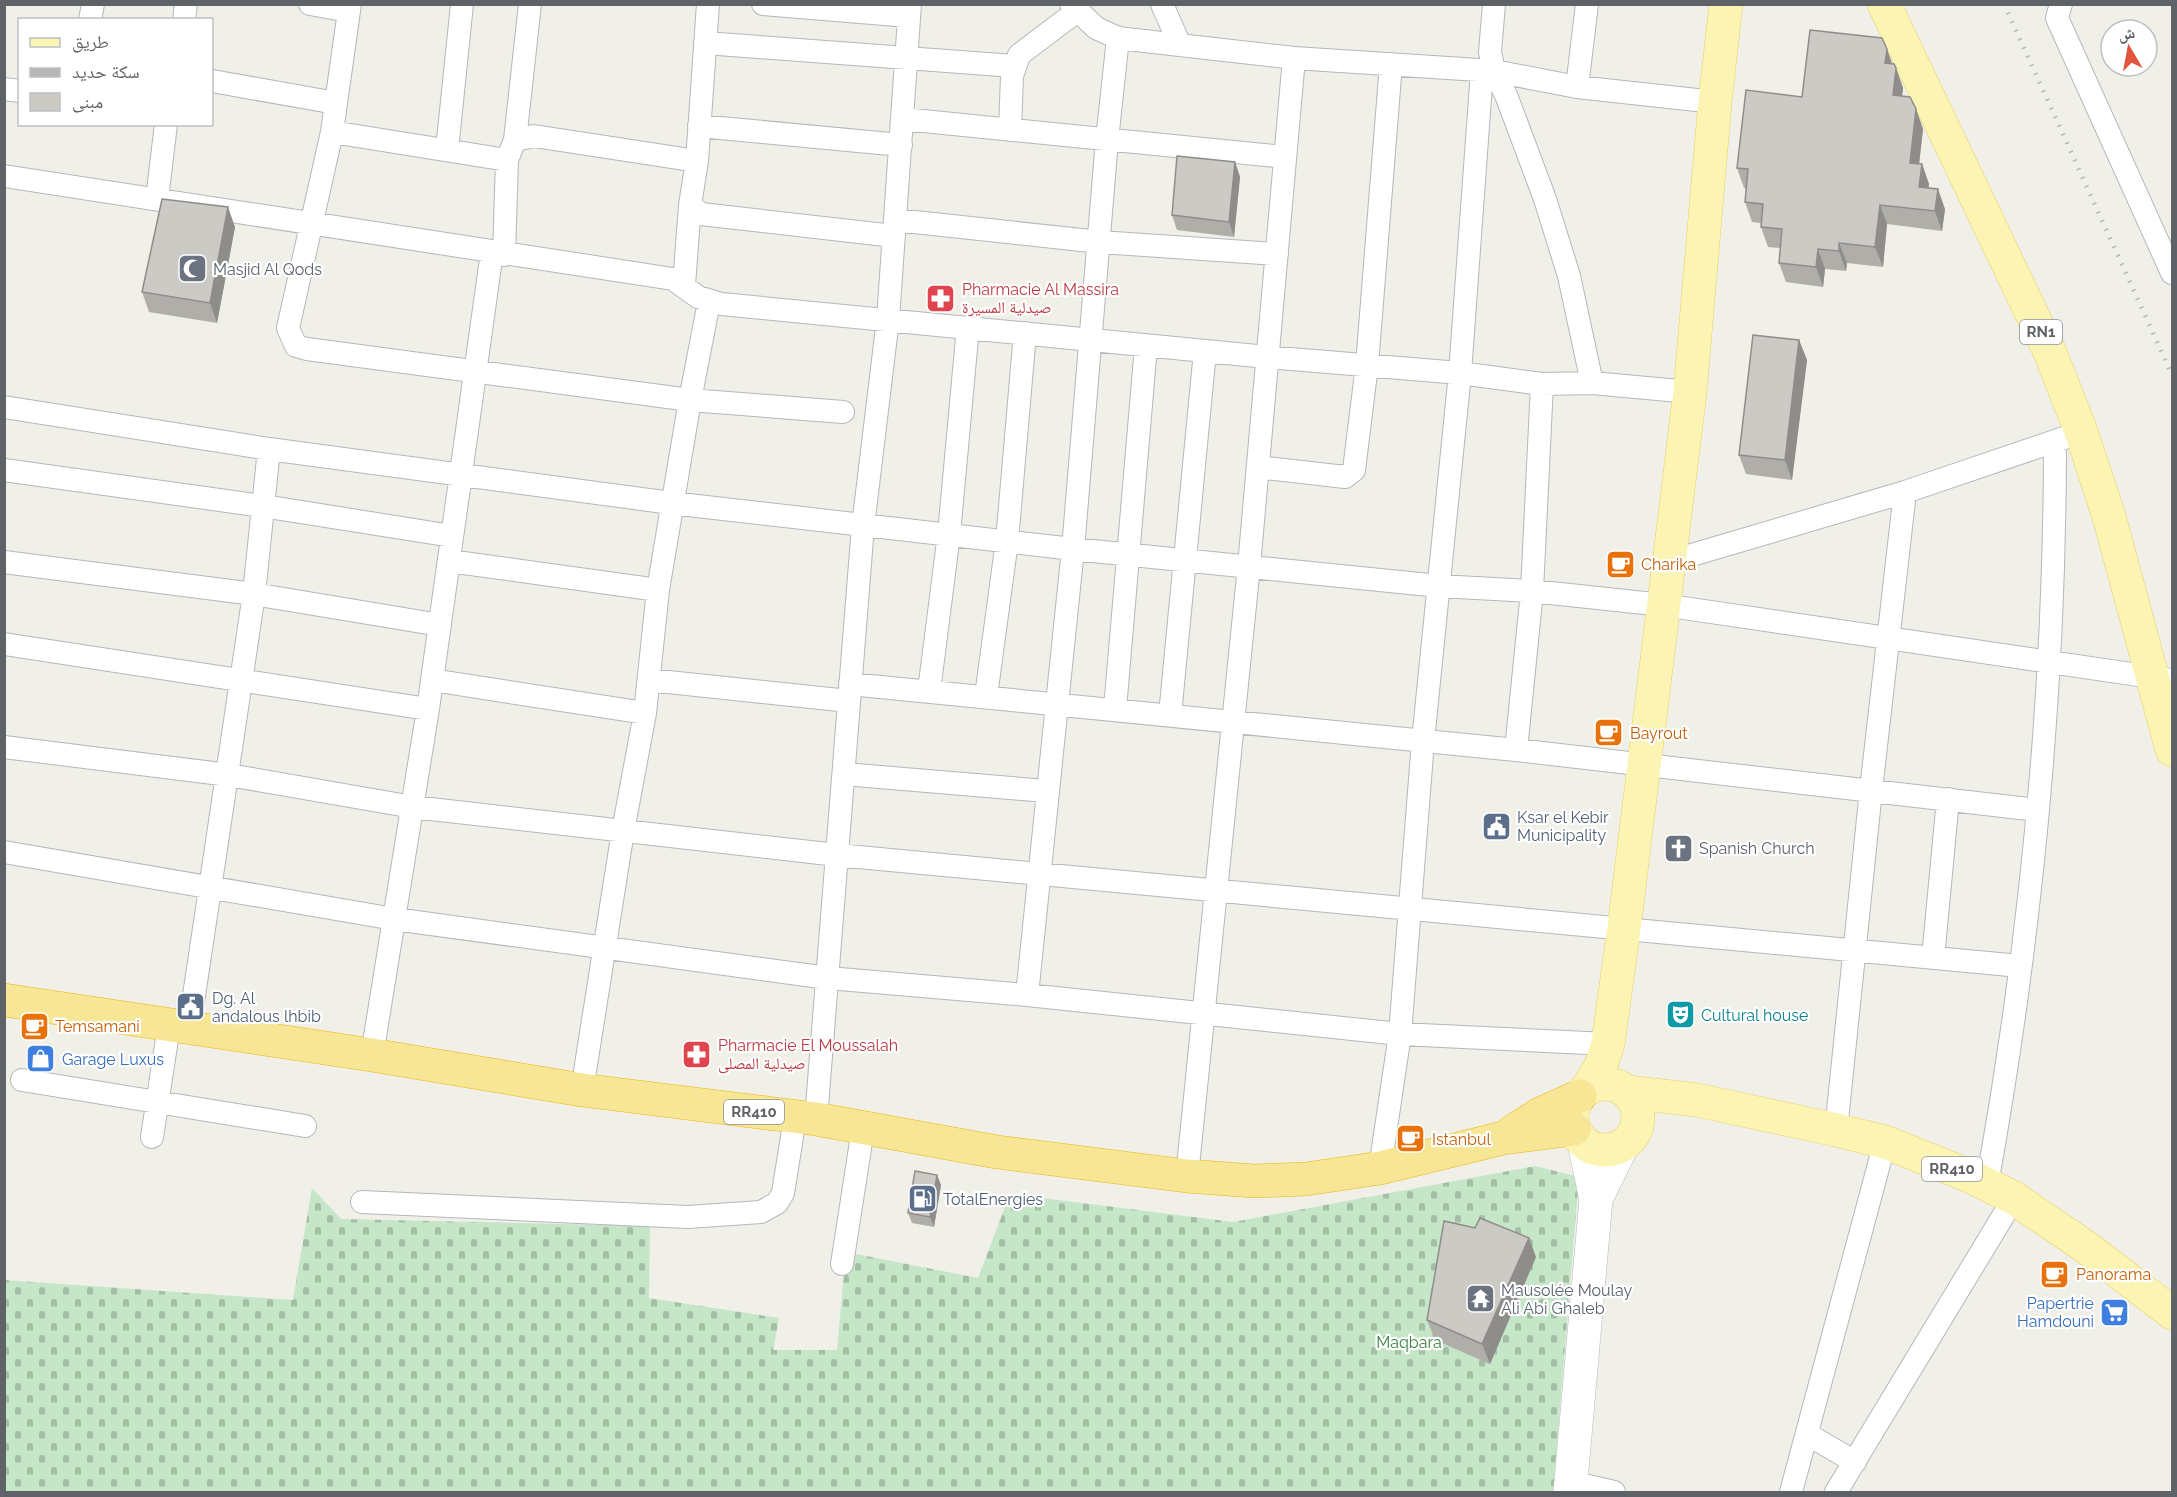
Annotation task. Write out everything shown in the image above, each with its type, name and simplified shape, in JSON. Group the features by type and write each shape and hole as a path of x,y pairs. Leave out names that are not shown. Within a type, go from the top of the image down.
{"highway":[{"name":"RR410","path":"4,1000 179,1028 372,1054 582,1090 806,1118 997,1152 1187,1176 1264,1181 1305,1179 1380,1168 1503,1138 1579,1136"},
{"name":"RR410","path":"1503,1138 1540,1114 1612,1105"}],"main road":[{"path":"1579,1136 1573,1112 1612,1105 1608,1044 1690,392 1714,102 1726,4"},
{"name":"RN1","path":"1884,4 2049,350 2068,436 2110,520 2163,678 2172,750"},
{"name":"RR410","path":"1579,1136 1602,1150 1612,1105 1697,1100 1884,1142 2001,1191 2172,1313"}],"street":[{"path":"310,4 349,8 332,132 289,318 288,328 296,346 690,400 843,411"},
{"path":"447,150 462,4"},
{"path":"372,1054 428,709 476,371 498,254 530,4"},
{"path":"684,285 690,205 697,161 708,4"},
{"path":"362,1202 688,1217 761,1212 777,1203 783,1193 806,1118 828,978 863,526 888,319 910,10 763,4"},
{"path":"1161,4 1179,43"},
{"path":"1380,1168 1400,1034 1423,741 1494,4"},
{"path":"1577,87 1587,4"},
{"path":"1010,130 1014,66 1019,55 1074,8 1096,28 1118,38 1179,43 1294,58 1488,71 1577,87 1714,102"},
{"path":"2056,9 2172,273"},
{"path":"1027,995 1046,791 1073,549 1107,140 1118,38"},
{"path":"705,44 1014,66"},
{"path":"1187,1176 1218,890 1294,58"},
{"path":"1258,467 1345,477 1354,470 1367,365 1391,64"},
{"path":"1488,71 1506,95 1545,199 1569,276 1592,383"},
{"path":"213,81 336,103"},
{"path":"903,119 1286,157"},
{"path":"157,199 166,126"},
{"path":"699,126 901,145"},
{"path":"332,132 447,150 511,150 534,136 697,161"},
{"path":"4,176 498,254 673,279 709,302 1146,346 1460,373 1542,384 1592,383 1690,392"},
{"path":"690,205 700,214 708,216 1277,254"},
{"path":"582,1090 623,831 645,713 658,590 671,503 709,302"},
{"path":"929,691 949,534 968,327"},
{"path":"986,696 1007,541 1025,333"},
{"path":"1115,709 1130,555 1146,346"},
{"path":"1170,715 1205,351"},
{"path":"1515,750 1532,591 1542,384"},
{"path":"4,407 269,449 671,503 1130,555 1439,586 1532,591 1663,605 2163,678"},
{"path":"1668,562 1905,492 2068,436 2037,810 2013,1032 2001,1191 1836,1492"},
{"path":"152,1137 158,1102 179,1028 211,889 254,594 269,449"},
{"path":"4,470 264,506 452,536"},
{"path":"1836,1130 1905,492"},
{"path":"449,561 658,590"},
{"path":"4,562 254,594 440,625"},
{"path":"4,644 428,709"},
{"path":"432,680 645,713"},
{"path":"649,680 850,692 929,691 1057,702 1515,750 1644,767 1871,790 2037,810"},
{"path":"4,747 228,775 412,807 837,855 2020,966"},
{"path":"844,774 1046,791"},
{"path":"1933,958 1948,799"},
{"path":"4,852 394,919 828,978 1027,995 1205,1016 1400,1034 1608,1044"},
{"path":"22,1080 305,1126"},
{"path":"1588,1489 1596,1199 1612,1105"},
{"path":"842,1264 863,1129"},
{"path":"1579,1136 1596,1199"},
{"path":"1791,1492 1884,1142"},
{"path":"1807,1434 1854,1462"}],"green space":[{"name":"Maqbara","path":"1535,1166 1579,1177 1553,1492 5,1492 4,1280 293,1300 312,1188 341,1219 650,1226 649,1298 779,1318 773,1350 837,1350 846,1252 978,1278 1010,1194 1233,1222"}],"building":[{"path":"1810,30 1882,38 1887,49 1885,63 1894,64 1896,68 1893,95 1910,97 1916,109 1910,163 1922,164 1919,187 1938,189 1935,211 1880,205 1875,247 1839,243 1839,251 1818,249 1816,267 1779,263 1782,229 1761,227 1763,204 1745,202 1748,169 1737,168 1746,90 1802,97"},
{"path":"1177,156 1235,162 1229,222 1172,215"},
{"name":"Masjid Al Qods","path":"162,199 228,207 210,303 142,292"},
{"path":"1753,335 1799,340 1785,460 1739,455"},
{"path":"915,1171 937,1175 930,1217 908,1213"},
{"name":"Mausolée Moulay Ali Abi Ghaleb","path":"1480,1218 1529,1238 1482,1344 1427,1320 1444,1221 1475,1228"}],"railway":[{"path":"2004,4 2172,375"}],"place":[{"name":"Masjid Al Qods","path":"192,269"},
{"name":"Pharmacie Al Massira صيدلية المسيرة","path":"941,298"},
{"name":"Charika","path":"1620,564"},
{"name":"Bayrout","path":"1609,733"},
{"name":"Ksar el Kebir Municipality","path":"1496,826"},
{"name":"Spanish Church","path":"1678,848"},
{"name":"Dg. Al andalous lhbib","path":"191,1007"},
{"name":"Cultural house","path":"1680,1015"},
{"name":"Temsamani","path":"34,1026"},
{"name":"Pharmacie El Moussalah صيدلية المصلى","path":"697,1054"},
{"name":"Garage Luxus","path":"41,1059"},
{"name":"Istanbul","path":"1411,1139"},
{"name":"TotalEnergies","path":"922,1199"},
{"name":"Panorama","path":"2055,1274"},
{"name":"Mausolée Moulay Ali Abi Ghaleb","path":"1480,1299"},
{"name":"Papertrie Hamdouni","path":"2115,1312"}]}
